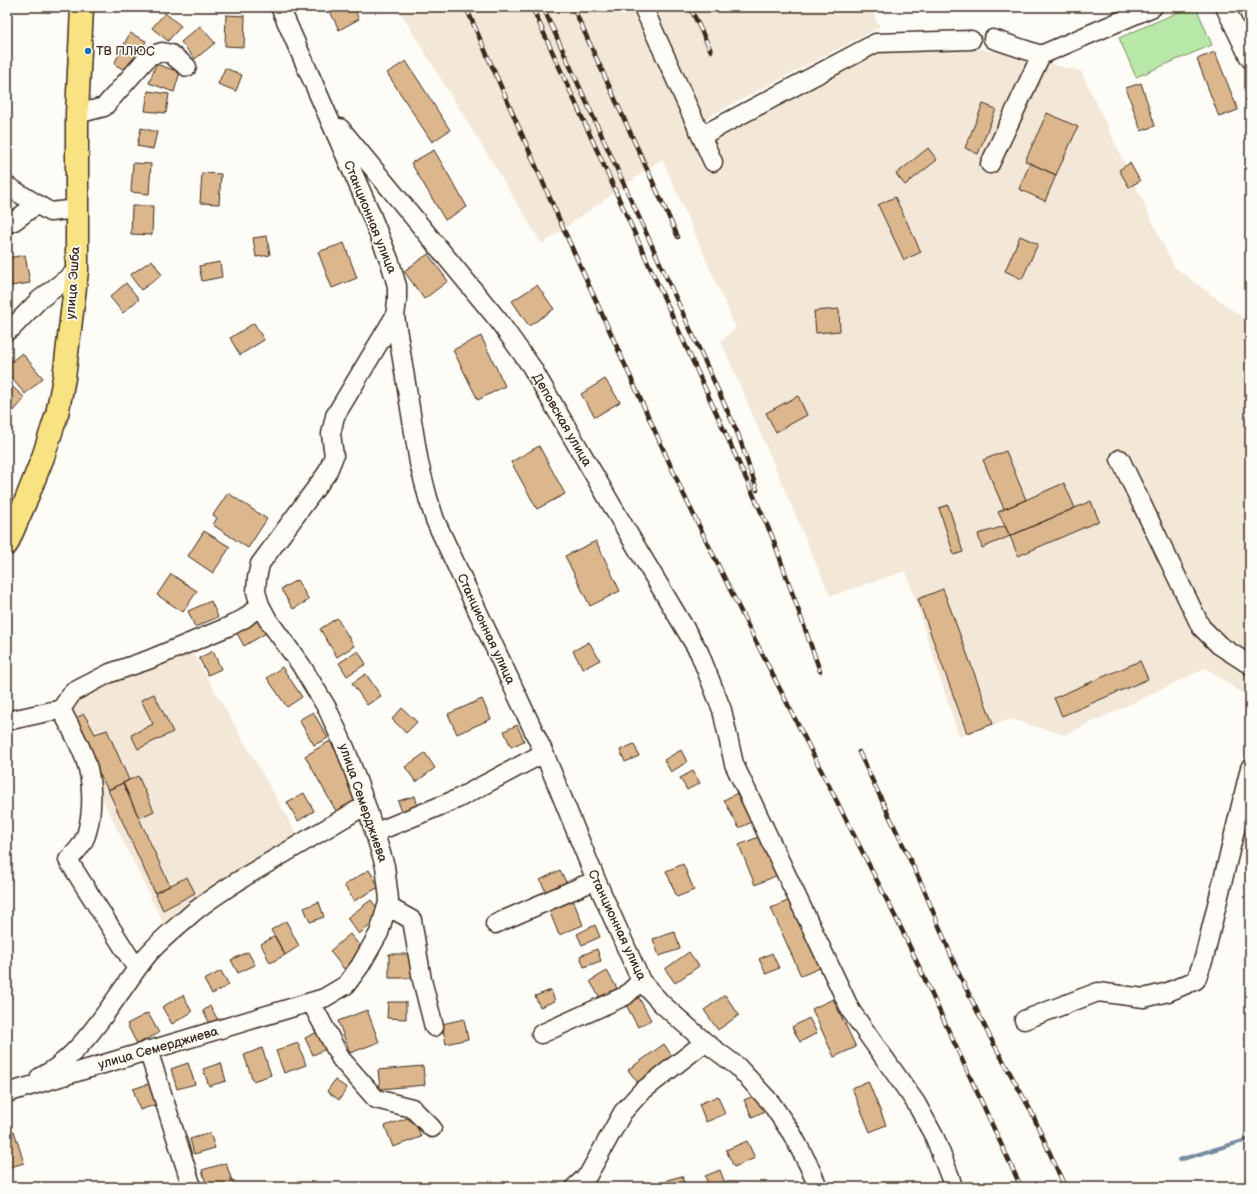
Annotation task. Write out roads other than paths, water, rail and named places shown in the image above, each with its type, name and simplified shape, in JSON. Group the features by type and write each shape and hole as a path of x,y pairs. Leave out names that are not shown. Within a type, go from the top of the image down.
{"highway":[{"name":"улица Эшба","path":"7,544 43,457 56,414 64,378 77,271 77,114 82,9"}],"street":[{"name":"Станционная улица","path":"280,7 368,207 390,262 396,286 397,301 395,316 420,463 430,505 438,528 544,753 620,935 641,981 662,1004 705,1042 738,1067 771,1104 792,1134 818,1187"},
{"path":"643,7 713,162"},
{"path":"993,39 1041,55 1154,7"},
{"path":"1225,7 1250,59"},
{"path":"701,136 876,43 971,40"},
{"path":"77,114 104,106 149,56 162,52 171,54 186,67"},
{"path":"990,164 1041,55"},
{"name":"Деповская улица","path":"327,112 498,320 531,366 699,652 722,710 734,764 851,1011 916,1103 935,1138 953,1187"},
{"path":"7,186 50,212 76,209"},
{"path":"7,224 14,221 37,204"},
{"path":"7,331 13,327 39,300 77,271"},
{"name":"улица Семерджиева","path":"7,1093 324,998 346,985 360,966 379,933 389,899 385,866 366,805 346,750 327,708 302,665 268,620 260,605 256,592 260,564 326,473 334,456 331,434 335,416 395,316"},
{"path":"1120,459 1201,627 1219,645 1250,665"},
{"path":"7,722 61,709 73,692 110,673 148,660 230,626 245,618 260,605"},
{"path":"61,709 85,758 91,781 90,813 87,833 80,848 68,860 137,970"},
{"path":"374,833 457,799 544,753"},
{"path":"1024,1020 1098,992 1144,998 1168,992 1196,980 1204,958 1250,768"},
{"path":"7,1093 45,1075 65,1061 84,1040 146,956 188,917 226,889 366,805"},
{"path":"496,924 596,880"},
{"path":"387,906 412,920 422,980 434,1027"},
{"path":"541,1034 625,996 641,981"},
{"path":"310,1002 341,1059 376,1099 412,1108 432,1128"},
{"path":"575,1187 588,1175 623,1112 641,1092 705,1042"},
{"path":"148,1050 192,1187"}],"waterway":[{"path":"1179,1160 1250,1139"}],"railway":[{"path":"466,7 563,228 683,493 745,620 902,930 1021,1187"},
{"path":"532,7 772,536 820,671"},
{"path":"543,7 738,434 757,490"},
{"path":"573,7 678,237"},
{"path":"690,7 711,51"},
{"path":"859,752 922,885 958,972 990,1037 1031,1111 1065,1187"}],"place":[{"name":"ТВ ПЛЮС","path":"88,51"}]}
